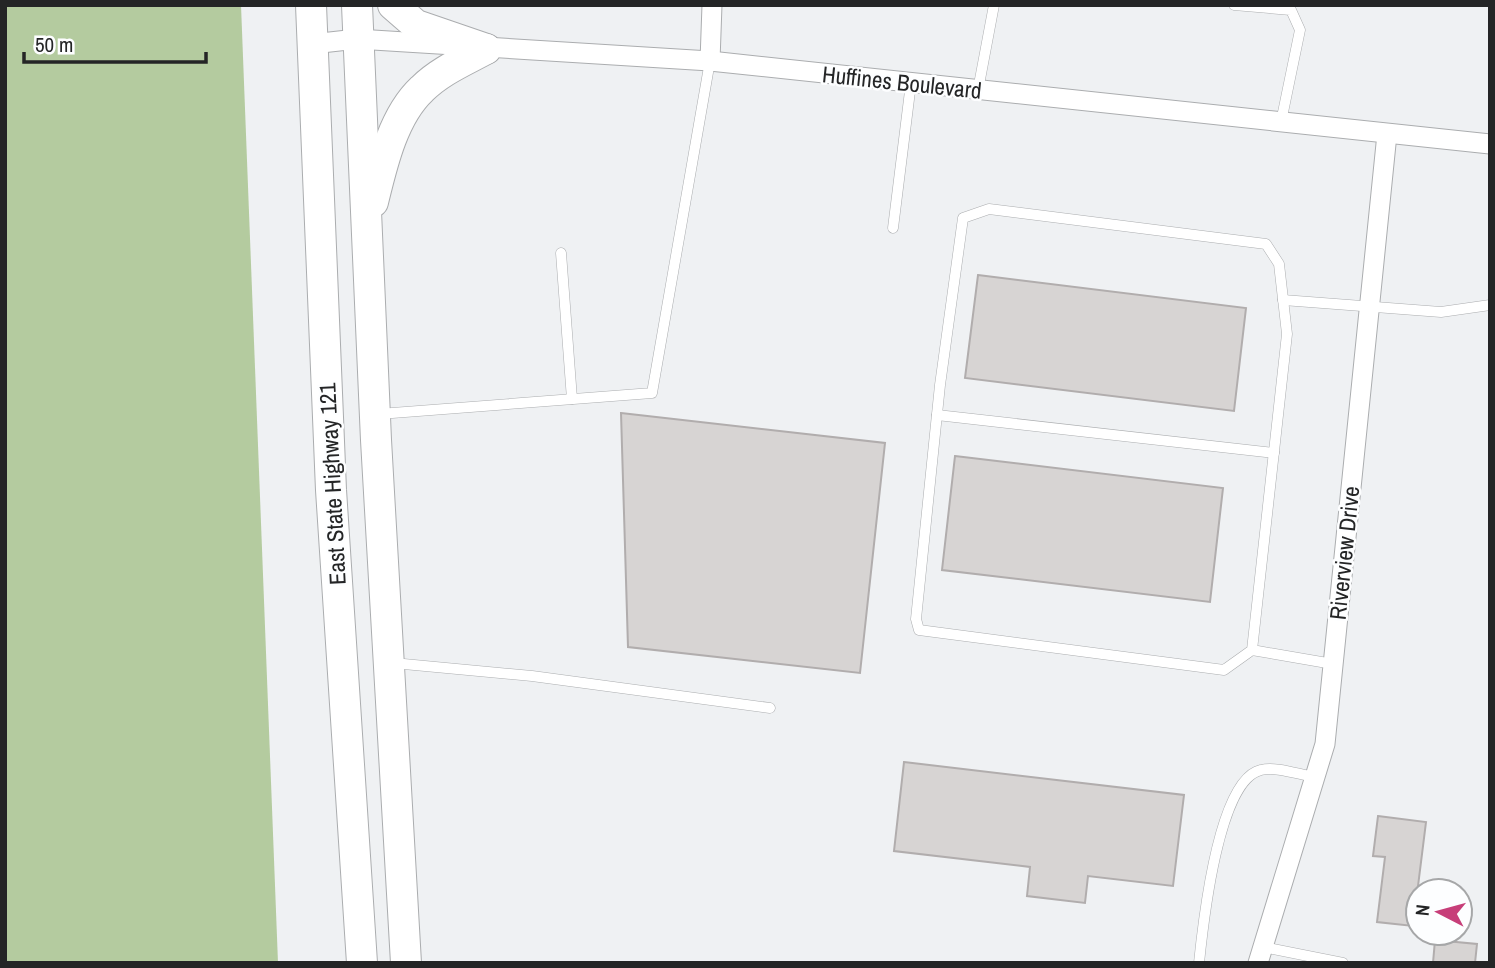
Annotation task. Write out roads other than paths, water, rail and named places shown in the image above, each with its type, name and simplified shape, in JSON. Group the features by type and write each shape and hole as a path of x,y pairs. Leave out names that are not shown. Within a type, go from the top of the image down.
{"main road":[{"name":"East State Highway 121","path":"311,5 331,490 362,963"},
{"name":"East State Highway 121","path":"357,5 375,414 406,963"},
{"path":"393,5 416,25 486,49"},
{"path":"366,230 397,125 419,90 441,73 486,49"}],"street":[{"path":"710,61 712,5"},
{"name":"Huffines Boulevard","path":"312,44 358,39 710,61 1490,144"},
{"name":"Riverview Drive","path":"1260,955 1325,744 1387,134"}],"lane":[{"path":"978,90 994,5"},
{"path":"1234,5 1291,10 1300,30 1281,123"},
{"path":"375,414 652,393 710,61"},
{"path":"893,228 911,83"},
{"path":"1252,650 1287,334 1279,264 1266,244 989,209 963,218 937,415 916,620 919,630 1224,670 1252,650 1333,664"},
{"path":"561,253 572,399"},
{"path":"1283,300 1441,312 1490,305"},
{"path":"937,415 1274,453"},
{"path":"389,663 532,676 770,708"},
{"path":"1199,963 1205,909 1229,804 1246,778 1262,769 1315,778"},
{"path":"1260,955 1343,963"}]}
